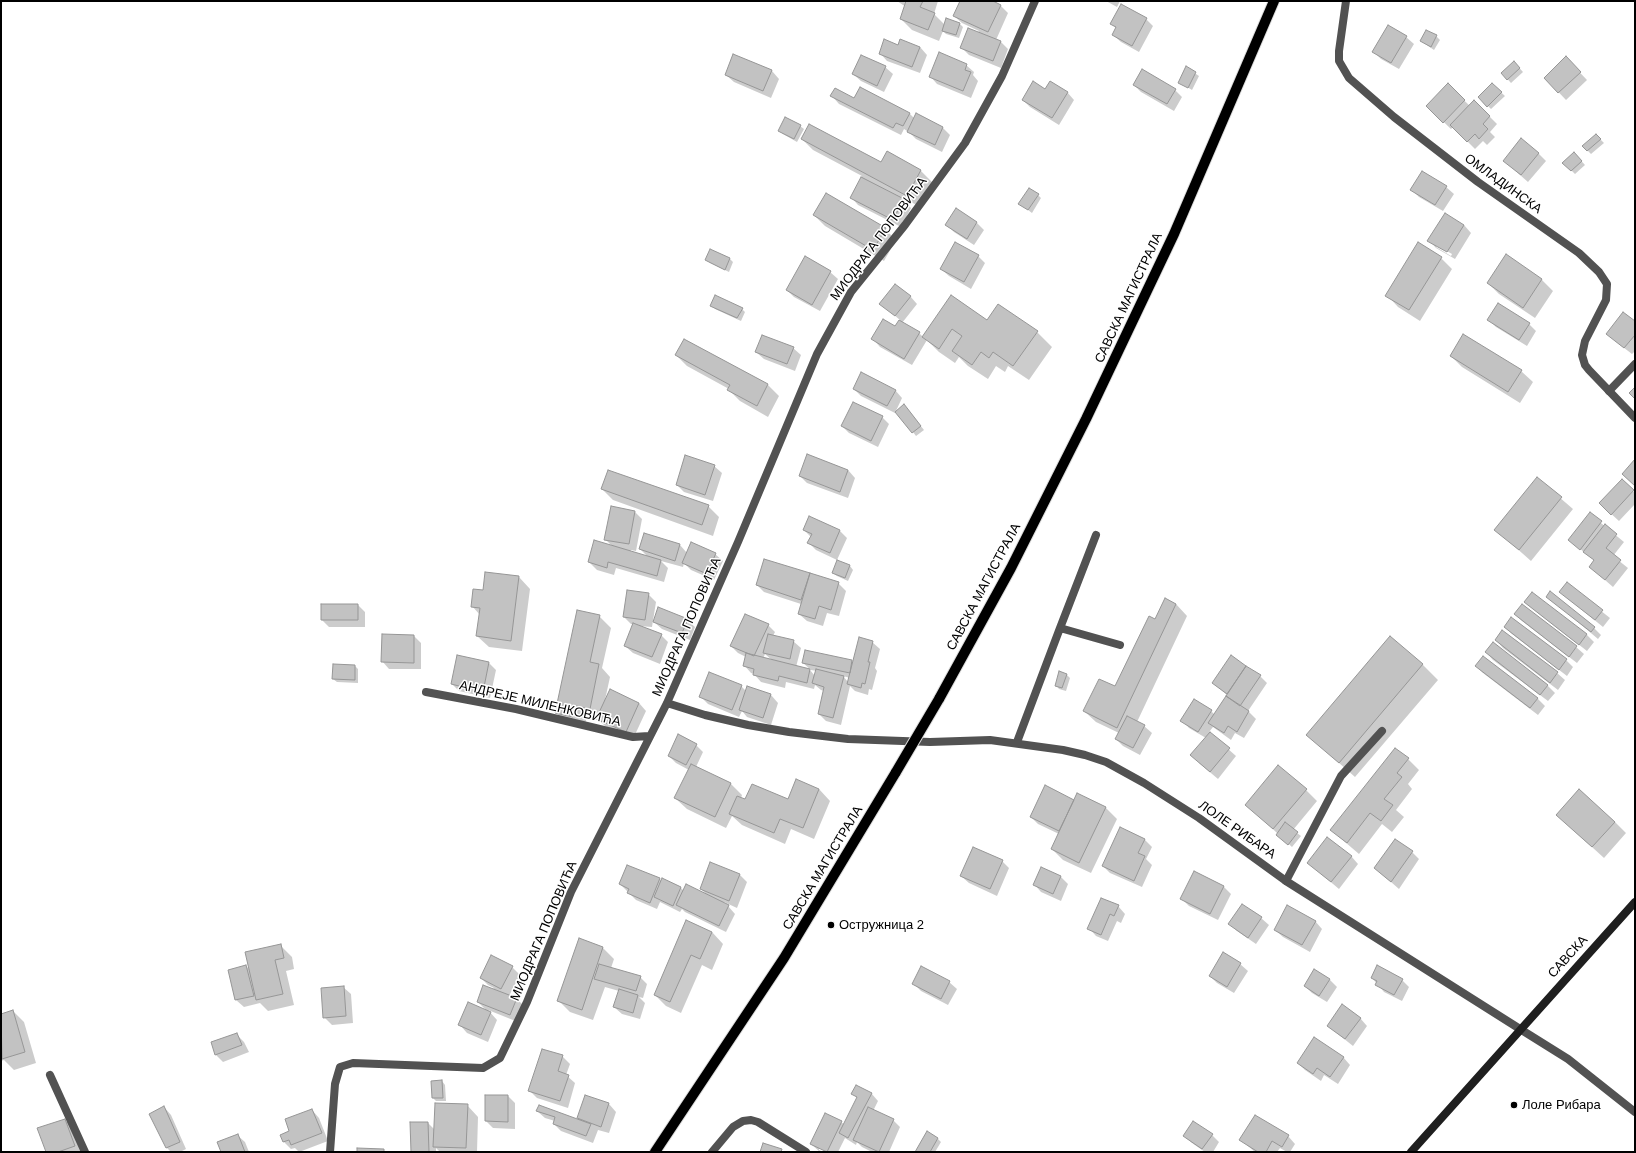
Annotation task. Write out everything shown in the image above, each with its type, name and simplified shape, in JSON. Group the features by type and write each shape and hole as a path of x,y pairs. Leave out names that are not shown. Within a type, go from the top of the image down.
{"main road":[{"name":"САВСКА МАГИСТРАЛА","path":"654,1152 784,958 939,699 1011,568 1086,419 1174,234 1274,1"}],"street":[{"name":"МИОДРАГА ПОПОВИЋА","path":"330,1152 335,1084 340,1067 353,1063 484,1068 500,1058 527,1002 571,892 667,703 741,535 820,348 851,292 905,225 965,143 1002,76 1036,1"},
{"name":"ОМЛАДИНСКА","path":"1346,1 1339,51 1340,61 1349,78 1394,117 1466,173 1579,253 1604,278 1607,284 1606,300 1585,341 1582,355 1585,365 1635,418"},
{"path":"1609,391 1635,364"},
{"path":"1017,742 1096,535"},
{"path":"1060,628 1120,645"},
{"name":"АНДРЕЈЕ МИЛЕНКОВИЋА","path":"426,692 516,709 633,737 649,736"},
{"name":"ЛОЛЕ РИБАРА","path":"667,703 705,715 789,732 848,739 930,742 990,740 1017,742 1085,755 1106,762 1144,783 1199,818 1286,880 1520,1029"},
{"path":"1286,880 1342,776 1382,731"},
{"name":"САВСКА","path":"1411,1152 1635,902"},
{"path":"1520,1029 1568,1059 1635,1112"},
{"path":"50,1075 85,1152"},
{"path":"712,1152 733,1127 743,1121 751,1120 758,1122 806,1152"}],"building":[{"path":"906,1 923,1 920,7 935,13 928,30 900,19"},
{"path":"960,1 993,1 1001,5 988,32 953,16"},
{"path":"1121,4 1147,18 1132,46 1112,35 1116,27 1110,24"},
{"path":"946,18 960,23 956,35 942,31"},
{"path":"1388,25 1407,36 1391,63 1372,52"},
{"path":"968,28 1001,41 993,61 960,48"},
{"path":"1426,30 1437,35 1431,47 1420,41"},
{"path":"884,39 898,45 900,39 920,47 912,67 879,54"},
{"path":"939,52 967,64 965,70 971,72 963,91 929,77"},
{"path":"733,54 772,70 763,91 725,75"},
{"path":"861,55 886,66 877,86 852,74"},
{"path":"1566,56 1581,72 1558,93 1544,78"},
{"path":"1514,61 1520,68 1507,80 1501,73"},
{"path":"1186,66 1196,72 1188,88 1178,83"},
{"path":"1142,69 1176,89 1167,104 1133,85"},
{"path":"1033,81 1045,89 1050,81 1068,92 1052,118 1022,100"},
{"path":"1448,83 1465,100 1443,123 1426,106"},
{"path":"1492,83 1502,92 1487,107 1478,97"},
{"path":"860,87 910,113 903,126 896,123 893,128 830,96 835,88 854,98"},
{"path":"1474,100 1490,116 1483,124 1488,129 1479,139 1475,134 1467,142 1450,125"},
{"path":"916,113 943,127 935,145 907,132"},
{"path":"785,117 801,125 794,139 778,131"},
{"path":"809,124 881,162 887,151 921,170 907,196 801,139"},
{"path":"1596,134 1601,139 1587,151 1582,146"},
{"path":"1521,138 1539,153 1521,175 1503,161"},
{"path":"1574,152 1582,161 1571,171 1562,163"},
{"path":"1422,171 1447,186 1435,205 1410,190"},
{"path":"861,177 904,199 893,220 850,198"},
{"path":"1029,188 1039,194 1028,210 1018,204"},
{"path":"826,193 886,228 873,250 813,215"},
{"path":"956,208 977,222 967,239 945,225"},
{"path":"1445,213 1464,225 1447,252 1427,241"},
{"path":"955,242 979,255 964,282 940,269"},
{"path":"1418,242 1442,257 1409,310 1385,296"},
{"path":"710,249 730,258 725,270 705,260"},
{"path":"1506,254 1542,279 1523,308 1487,283"},
{"path":"805,256 831,271 812,305 786,290"},
{"path":"895,284 911,296 895,316 879,304"},
{"path":"715,295 743,308 737,318 710,306"},
{"path":"951,295 987,320 998,304 1038,331 1013,366 993,352 989,358 981,352 972,365 952,351 962,336 952,329 939,349 922,337"},
{"path":"1498,303 1530,323 1519,340 1487,320"},
{"path":"1623,312 1635,321 1635,335 1624,348 1606,334"},
{"path":"883,319 895,326 899,320 920,332 904,359 871,339"},
{"path":"1463,334 1522,370 1508,392 1450,356"},
{"path":"762,335 794,347 787,364 755,352"},
{"path":"684,339 768,384 757,406 727,390 730,385 675,355"},
{"path":"861,372 896,390 887,406 853,389"},
{"path":"1635,387 1635,399 1629,393"},
{"path":"853,402 883,416 871,441 841,426"},
{"path":"904,404 921,426 912,433 895,412"},
{"path":"807,454 848,470 840,492 799,476"},
{"path":"685,455 715,465 705,495 676,485"},
{"path":"1635,459 1635,486 1622,474"},
{"path":"608,470 709,505 702,525 601,489"},
{"path":"1537,477 1562,497 1519,550 1494,530"},
{"path":"1622,479 1634,490 1611,515 1599,503"},
{"path":"611,506 635,511 629,544 604,540"},
{"path":"1590,512 1602,521 1580,550 1568,540"},
{"path":"809,516 840,530 830,553 807,543 812,534 803,530"},
{"path":"1605,524 1617,534 1606,548 1621,560 1605,580 1589,567 1594,560 1583,552"},
{"path":"644,533 680,544 675,561 639,549"},
{"path":"594,540 661,560 657,576 608,562 607,568 588,562"},
{"path":"691,542 716,553 707,574 682,563"},
{"path":"764,559 810,573 801,600 756,585"},
{"path":"837,560 850,565 845,578 832,573"},
{"path":"485,572 519,576 511,641 476,636 480,608 471,607 473,589 483,590"},
{"path":"810,573 839,582 831,610 819,606 815,619 798,614"},
{"path":"1567,582 1603,610 1595,620 1559,592"},
{"path":"627,590 649,593 645,620 623,617"},
{"path":"1550,591 1595,627 1591,632 1546,597"},
{"path":"1532,592 1587,634 1579,645 1524,602"},
{"path":"1165,598 1176,604 1117,728 1083,711 1099,679 1115,686 1149,616 1155,619"},
{"path":"321,604 358,604 358,620 321,620"},
{"path":"1522,604 1577,646 1569,657 1514,614"},
{"path":"658,607 688,619 682,633 653,622"},
{"path":"577,610 600,615 590,662 599,664 590,709 576,706 573,717 555,713"},
{"path":"745,614 769,624 754,656 730,646"},
{"path":"1511,617 1567,659 1559,670 1504,627"},
{"path":"633,623 662,634 652,657 624,646"},
{"path":"1502,630 1558,672 1550,683 1495,640"},
{"path":"382,634 414,635 414,663 381,662"},
{"path":"768,634 794,640 790,659 763,653"},
{"path":"1390,636 1423,664 1339,763 1306,735"},
{"path":"859,637 873,641 865,684 862,683 861,688 847,684"},
{"path":"1493,642 1548,685 1540,695 1485,652"},
{"path":"805,650 852,660 850,673 802,663"},
{"path":"746,653 810,669 807,683 779,676 778,681 753,675 754,669 743,666"},
{"path":"457,655 489,662 483,692 451,684"},
{"path":"1231,655 1246,666 1227,694 1212,683"},
{"path":"1483,656 1538,698 1530,708 1475,666"},
{"path":"333,664 355,665 355,680 332,679"},
{"path":"1246,666 1261,675 1240,706 1226,696"},
{"path":"816,669 844,676 833,718 818,714 824,687 812,683"},
{"path":"1059,671 1067,674 1062,688 1055,686"},
{"path":"709,672 742,685 732,710 699,697"},
{"path":"747,686 771,694 763,718 739,710"},
{"path":"610,689 639,703 626,732 596,719"},
{"path":"1226,696 1249,711 1237,732 1228,726 1224,733 1208,723"},
{"path":"1194,699 1212,710 1198,732 1180,721"},
{"path":"1127,716 1145,725 1133,748 1115,739"},
{"path":"1210,732 1230,748 1210,772 1190,755"},
{"path":"678,734 697,744 686,765 668,756"},
{"path":"1395,748 1409,758 1397,773 1402,777 1384,799 1393,805 1381,821 1370,813 1347,843 1330,830"},
{"path":"691,764 731,783 715,817 674,798"},
{"path":"1278,765 1307,789 1273,829 1245,805"},
{"path":"796,779 819,789 803,828 780,819 774,833 729,814 737,796 745,799 752,784 788,799"},
{"path":"1045,785 1074,800 1059,831 1030,817"},
{"path":"1579,789 1615,822 1592,847 1556,815"},
{"path":"1077,793 1106,807 1079,863 1051,849"},
{"path":"1285,822 1298,832 1288,845 1276,835"},
{"path":"1120,827 1145,839 1138,853 1145,856 1134,881 1102,866"},
{"path":"1327,837 1352,856 1331,882 1307,863"},
{"path":"1395,839 1413,851 1391,882 1374,868"},
{"path":"973,847 1003,860 990,889 960,876"},
{"path":"710,862 740,874 729,901 700,889"},
{"path":"627,865 660,878 650,903 627,893 629,889 619,884"},
{"path":"1041,867 1061,876 1053,894 1033,885"},
{"path":"1194,871 1224,886 1210,914 1180,899"},
{"path":"662,878 681,887 673,906 654,897"},
{"path":"686,884 729,905 719,926 676,905"},
{"path":"1101,898 1119,905 1114,916 1110,914 1101,935 1087,929"},
{"path":"1242,904 1262,917 1248,938 1228,924"},
{"path":"1287,905 1316,921 1302,945 1274,930"},
{"path":"686,920 712,932 700,959 691,955 670,1002 654,995"},
{"path":"579,938 603,947 582,1010 557,1001"},
{"path":"281,944 284,958 275,960 283,994 256,1000 245,952"},
{"path":"1223,952 1241,963 1227,987 1209,976"},
{"path":"491,955 513,966 501,989 480,978"},
{"path":"599,964 641,976 636,991 594,979"},
{"path":"246,965 254,996 235,1000 228,970"},
{"path":"1377,965 1403,979 1394,995 1375,985 1377,981 1371,978"},
{"path":"921,966 950,981 941,999 912,984"},
{"path":"1314,969 1330,979 1319,996 1304,986"},
{"path":"483,985 517,998 510,1015 477,1002"},
{"path":"344,986 346,1016 323,1018 321,988"},
{"path":"619,989 638,995 633,1013 613,1007"},
{"path":"468,1002 491,1012 481,1035 458,1025"},
{"path":"1342,1004 1361,1018 1345,1039 1327,1026"},
{"path":"13,1010 25,1052 2,1059 1,1014"},
{"path":"237,1033 242,1045 215,1055 211,1042"},
{"path":"1314,1037 1344,1057 1330,1077 1317,1068 1313,1074 1297,1063"},
{"path":"542,1049 563,1055 558,1071 569,1075 560,1101 528,1091"},
{"path":"442,1080 443,1098 432,1098 431,1081"},
{"path":"856,1085 872,1093 848,1138 839,1133 857,1097 851,1094"},
{"path":"485,1095 508,1095 508,1122 485,1121"},
{"path":"585,1095 609,1103 601,1127 577,1118"},
{"path":"435,1103 468,1104 466,1148 433,1147"},
{"path":"539,1105 591,1124 586,1136 553,1124 555,1117 536,1111"},
{"path":"164,1106 180,1142 166,1148 149,1114"},
{"path":"868,1107 894,1119 879,1152 853,1140"},
{"path":"312,1109 322,1133 291,1145 289,1140 283,1142 280,1135 289,1131 285,1119"},
{"path":"825,1113 842,1121 827,1152 810,1144"},
{"path":"1255,1115 1289,1135 1282,1147 1272,1141 1266,1152 1258,1152 1239,1140"},
{"path":"65,1119 75,1146 58,1152 46,1152 37,1128"},
{"path":"1193,1121 1213,1134 1202,1149 1183,1136"},
{"path":"410,1122 428,1122 429,1152 411,1152"},
{"path":"927,1131 938,1138 930,1152 915,1152"},
{"path":"238,1134 245,1152 221,1152 217,1142"},
{"path":"763,1143 782,1149 781,1152 760,1152"},
{"path":"357,1148 384,1149 384,1152 357,1152"}],"place":[{"name":"Остружница 2","path":"831,925"},
{"name":"Лоле Рибара","path":"1514,1105"}]}
